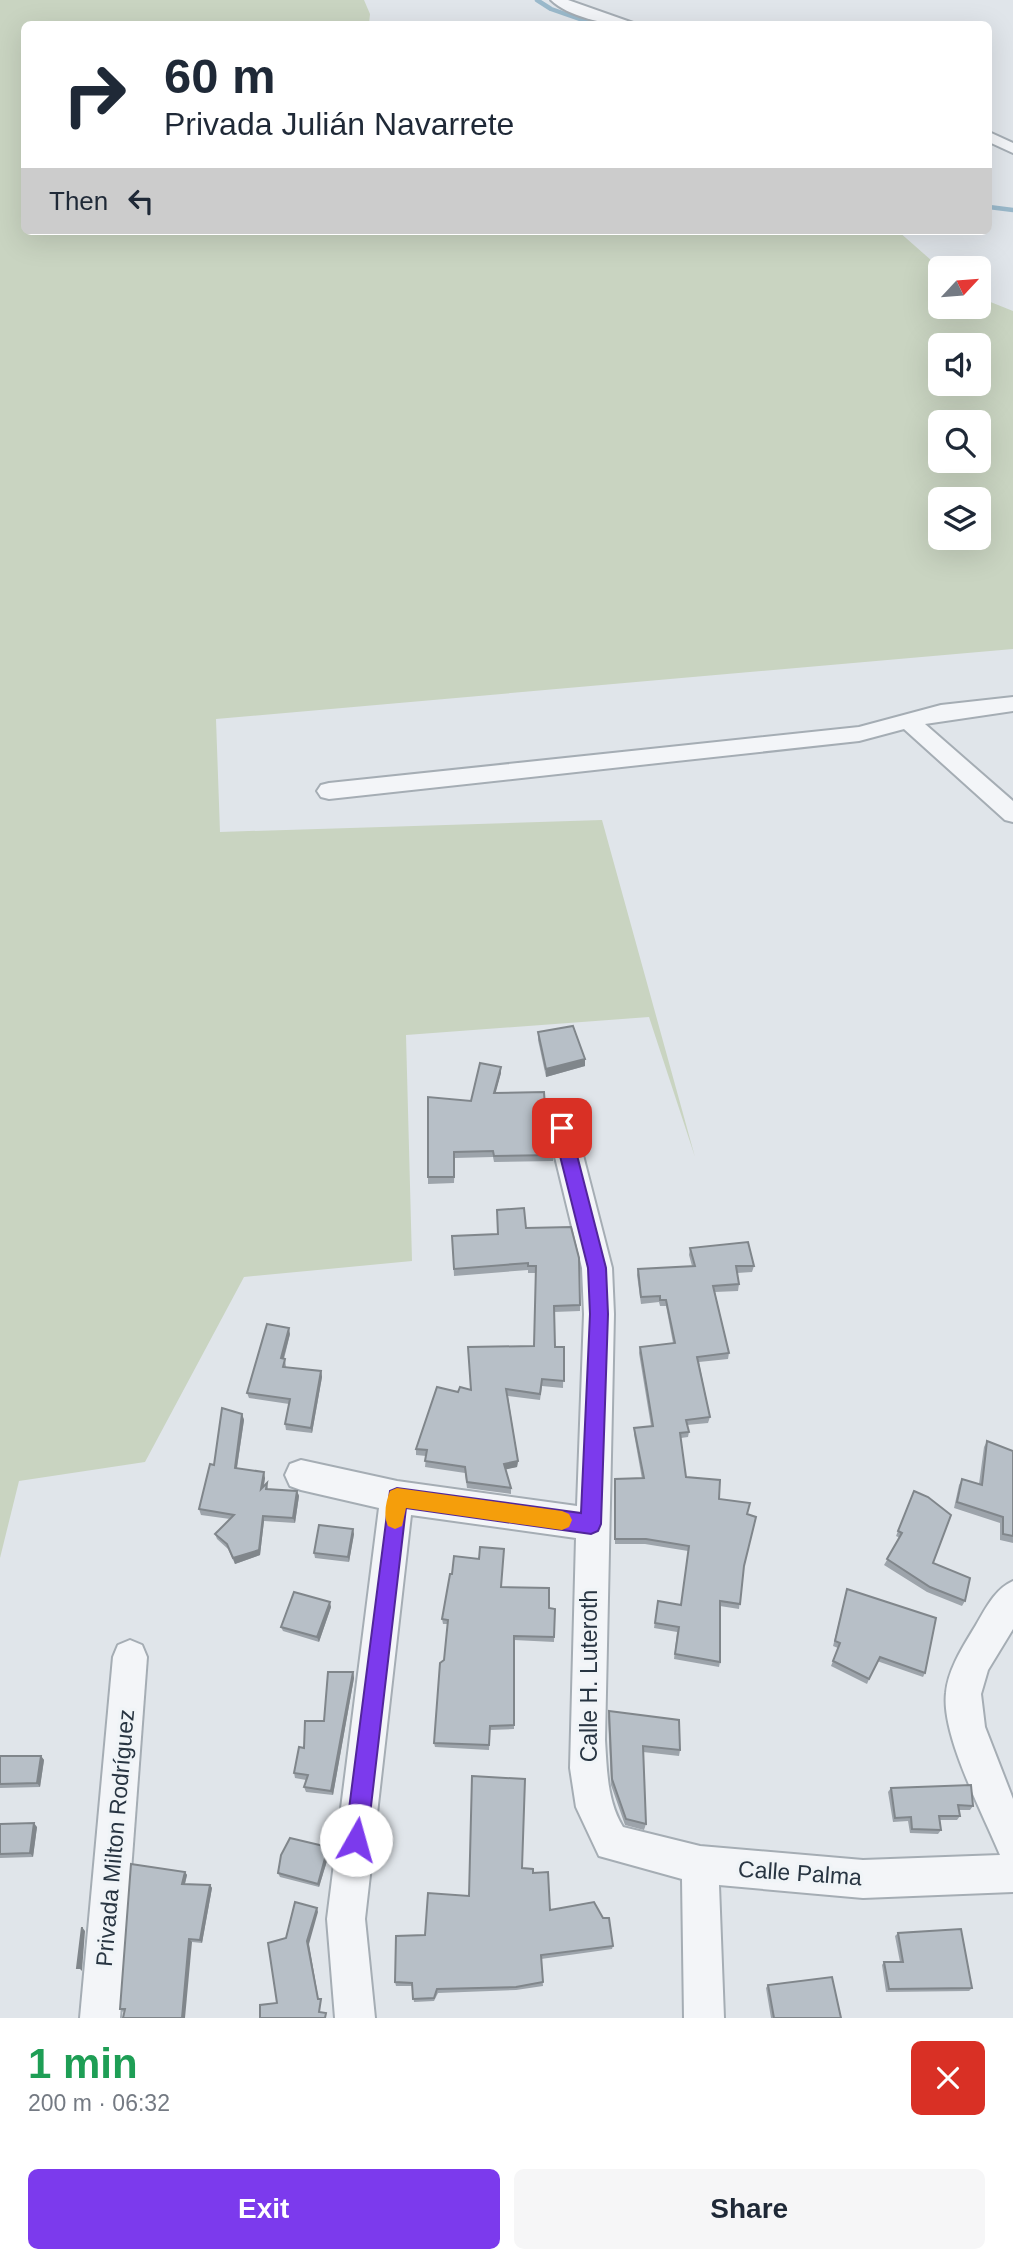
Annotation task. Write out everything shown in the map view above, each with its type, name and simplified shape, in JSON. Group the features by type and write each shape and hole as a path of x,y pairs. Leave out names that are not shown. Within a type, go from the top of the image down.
{"street":[{"path":"558,0 618,21"},
{"path":"992,138 1013,149"},
{"path":"329,791 859,734 941,712 1013,704"},
{"path":"907,720 1013,814"},
{"path":"301,1475 397,1497 591,1524 599,1314 597,1268 562,1128"},
{"path":"355,2018 346,1919 397,1497"},
{"name":"Calle H. Luteroth","path":"591,1524 587,1740 591,1804 599,1825"},
{"path":"1013,1598 976,1660 963,1694 973,1745 1013,1842"},
{"name":"Privada Milton Rodríguez","path":"100,2018 130,1657"},
{"name":"Calle Palma","path":"599,1825 612,1843 700,1866 863,1879 1013,1872"},
{"path":"700,1866 704,2018"}],"green space":[{"path":"0,0 364,0 370,14 369,21 21,21 21,235 903,235 928,257 928,319 991,319 991,302 1013,311 1013,649 216,719 220,832 602,820 695,1157 649,1017 406,1035 412,1261 244,1277 145,1462 19,1481 0,1558"}],"building":[{"path":"573,1026 585,1059 546,1069 538,1032"},
{"path":"480,1063 501,1067 494,1093 544,1092 546,1122 554,1155 494,1156 493,1151 454,1152 454,1177 428,1177 428,1097 471,1101"},
{"path":"524,1208 526,1228 571,1227 579,1258 580,1305 554,1306 555,1347 564,1347 564,1381 542,1379 540,1394 506,1389 518,1461 504,1464 511,1488 467,1482 465,1467 425,1461 427,1450 416,1449 437,1387 458,1392 460,1387 471,1390 468,1347 534,1346 536,1266 528,1266 528,1263 454,1269 452,1236 498,1234 497,1210"},
{"path":"748,1242 754,1266 736,1266 739,1284 713,1286 729,1353 697,1357 710,1417 686,1420 689,1432 680,1433 686,1477 720,1480 719,1499 750,1503 747,1514 756,1517 744,1566 740,1604 720,1601 720,1662 675,1654 679,1627 655,1623 658,1601 681,1605 689,1546 646,1539 615,1539 615,1479 644,1478 634,1428 653,1426 640,1347 675,1343 666,1300 660,1300 660,1296 641,1297 638,1269 695,1266 690,1248"},
{"path":"267,1324 289,1328 281,1358 285,1359 283,1367 321,1371 311,1428 285,1424 290,1399 247,1393"},
{"path":"222,1408 242,1414 235,1468 264,1472 261,1489 267,1483 266,1489 297,1491 293,1518 263,1516 259,1550 233,1558 227,1544 215,1534 234,1515 199,1509 210,1464 214,1465"},
{"path":"987,1441 1013,1451 1013,1536 1003,1534 1003,1517 957,1502 962,1479 982,1485"},
{"path":"914,1491 928,1497 951,1515 933,1563 970,1578 965,1601 930,1587 887,1559 902,1533 898,1531"},
{"path":"319,1525 353,1529 348,1557 314,1553"},
{"path":"480,1547 504,1549 501,1587 549,1588 549,1608 555,1609 554,1637 514,1636 514,1725 490,1726 489,1745 434,1743 440,1663 444,1660 448,1620 442,1619 454,1556 479,1559"},
{"path":"847,1589 936,1618 925,1673 880,1657 869,1679 833,1661 840,1643 835,1641"},
{"path":"294,1592 330,1602 317,1637 281,1627"},
{"path":"328,1672 353,1672 331,1791 304,1787 308,1775 294,1773 299,1747 304,1748 305,1721 324,1721"},
{"path":"609,1711 679,1720 680,1750 643,1746 646,1824 626,1819 612,1779"},
{"path":"0,1756 41,1756 37,1783 0,1784"},
{"path":"472,1776 525,1779 522,1868 533,1869 533,1873 548,1872 550,1910 594,1902 603,1918 609,1918 613,1946 541,1955 543,1982 516,1987 437,1989 434,1998 413,1999 412,1983 395,1982 396,1936 425,1935 428,1893 469,1896"},
{"path":"971,1785 973,1806 958,1805 960,1816 939,1816 941,1830 912,1829 911,1817 895,1818 891,1788"},
{"path":"34,1823 30,1853 0,1854 0,1824"},
{"path":"290,1838 328,1847 318,1884 278,1873 281,1855"},
{"path":"131,1864 185,1872 182,1884 210,1885 200,1940 189,1939 182,2018 123,2018 125,2009 120,2009"},
{"path":"295,1902 317,1908 307,1941 318,1999 321,1999 319,2012 326,2013 325,2018 260,2018 260,2005 277,2003 268,1943 286,1938"},
{"path":"82,1927 79,1968 77,1968"},
{"path":"961,1929 972,1988 889,1989 884,1962 903,1962 898,1933"},
{"path":"832,1977 841,2018 774,2018 768,1985"}],"waterway":[{"path":"537,0 551,9 585,21"},
{"path":"992,207 1013,210"}],"slow traffic":[{"path":"395,1520 397,1497 562,1520"}],"route":[{"path":"356,1840 397,1497 591,1524 599,1314 597,1268 562,1128"}]}
